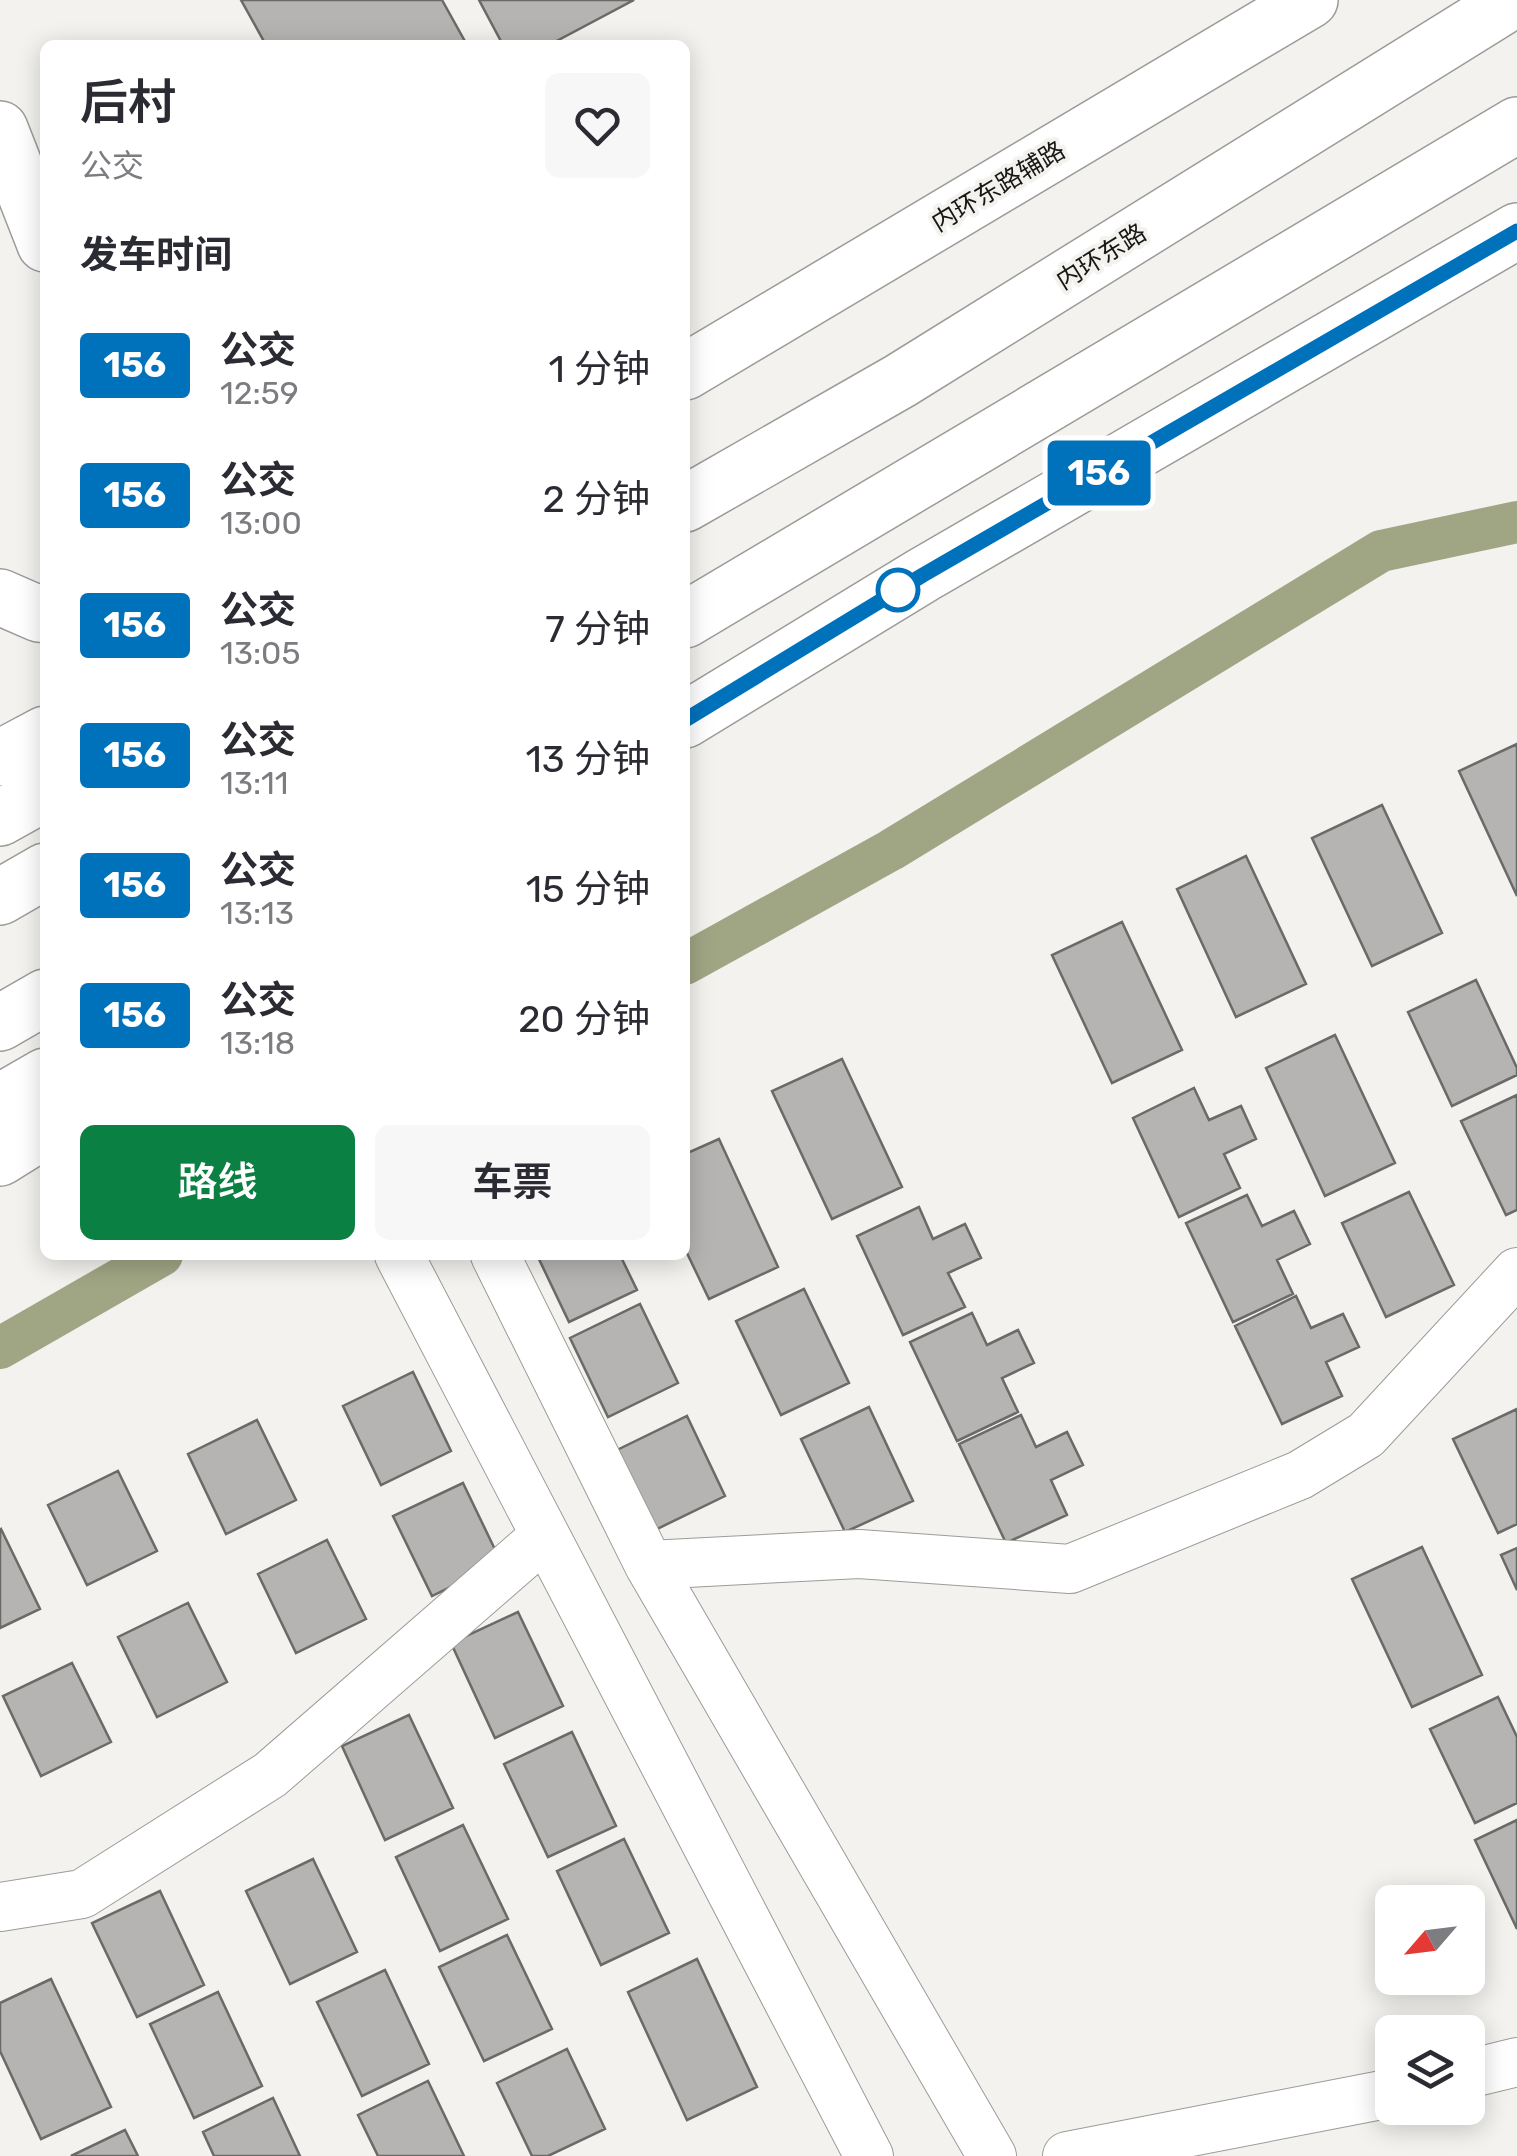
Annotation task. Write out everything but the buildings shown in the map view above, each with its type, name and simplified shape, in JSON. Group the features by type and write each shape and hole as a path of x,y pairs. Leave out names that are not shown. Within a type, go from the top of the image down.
{"main road":[{"name":"内环东路辅路","path":"690,369 1310,0"},
{"name":"内环东路","path":"690,501 900,381 1513,0"},
{"path":"690,617 1517,125"},
{"path":"0,129 40,231"},
{"path":"690,717 923,575 1517,230"},
{"path":"690,476 900,381"},
{"path":"690,629 801,551"},
{"path":"0,598 40,614"},
{"path":"0,758 40,737"},
{"path":"0,818 40,796"},
{"path":"0,897 40,874"},
{"path":"0,1024 40,1000"},
{"path":"0,1102 40,1079"},
{"path":"0,1158 40,1133"}],"street":[{"path":"402,1260 869,2156"},
{"path":"497,1260 649,1566 992,2156"},
{"path":"649,1566 859,1554 1070,1568 1300,1475 1366,1435 1517,1272"},
{"path":"0,1907 82,1894 270,1774 545,1536"},
{"path":"1485,2070 1517,2062"},
{"path":"1068,2156 1375,2096"}],"waterway":[{"path":"690,961 891,850 1381,551 1517,522"},
{"path":"0,1348 153,1260"}],"bus line":[{"name":"156","path":"690,717 923,575 1517,231"}]}
